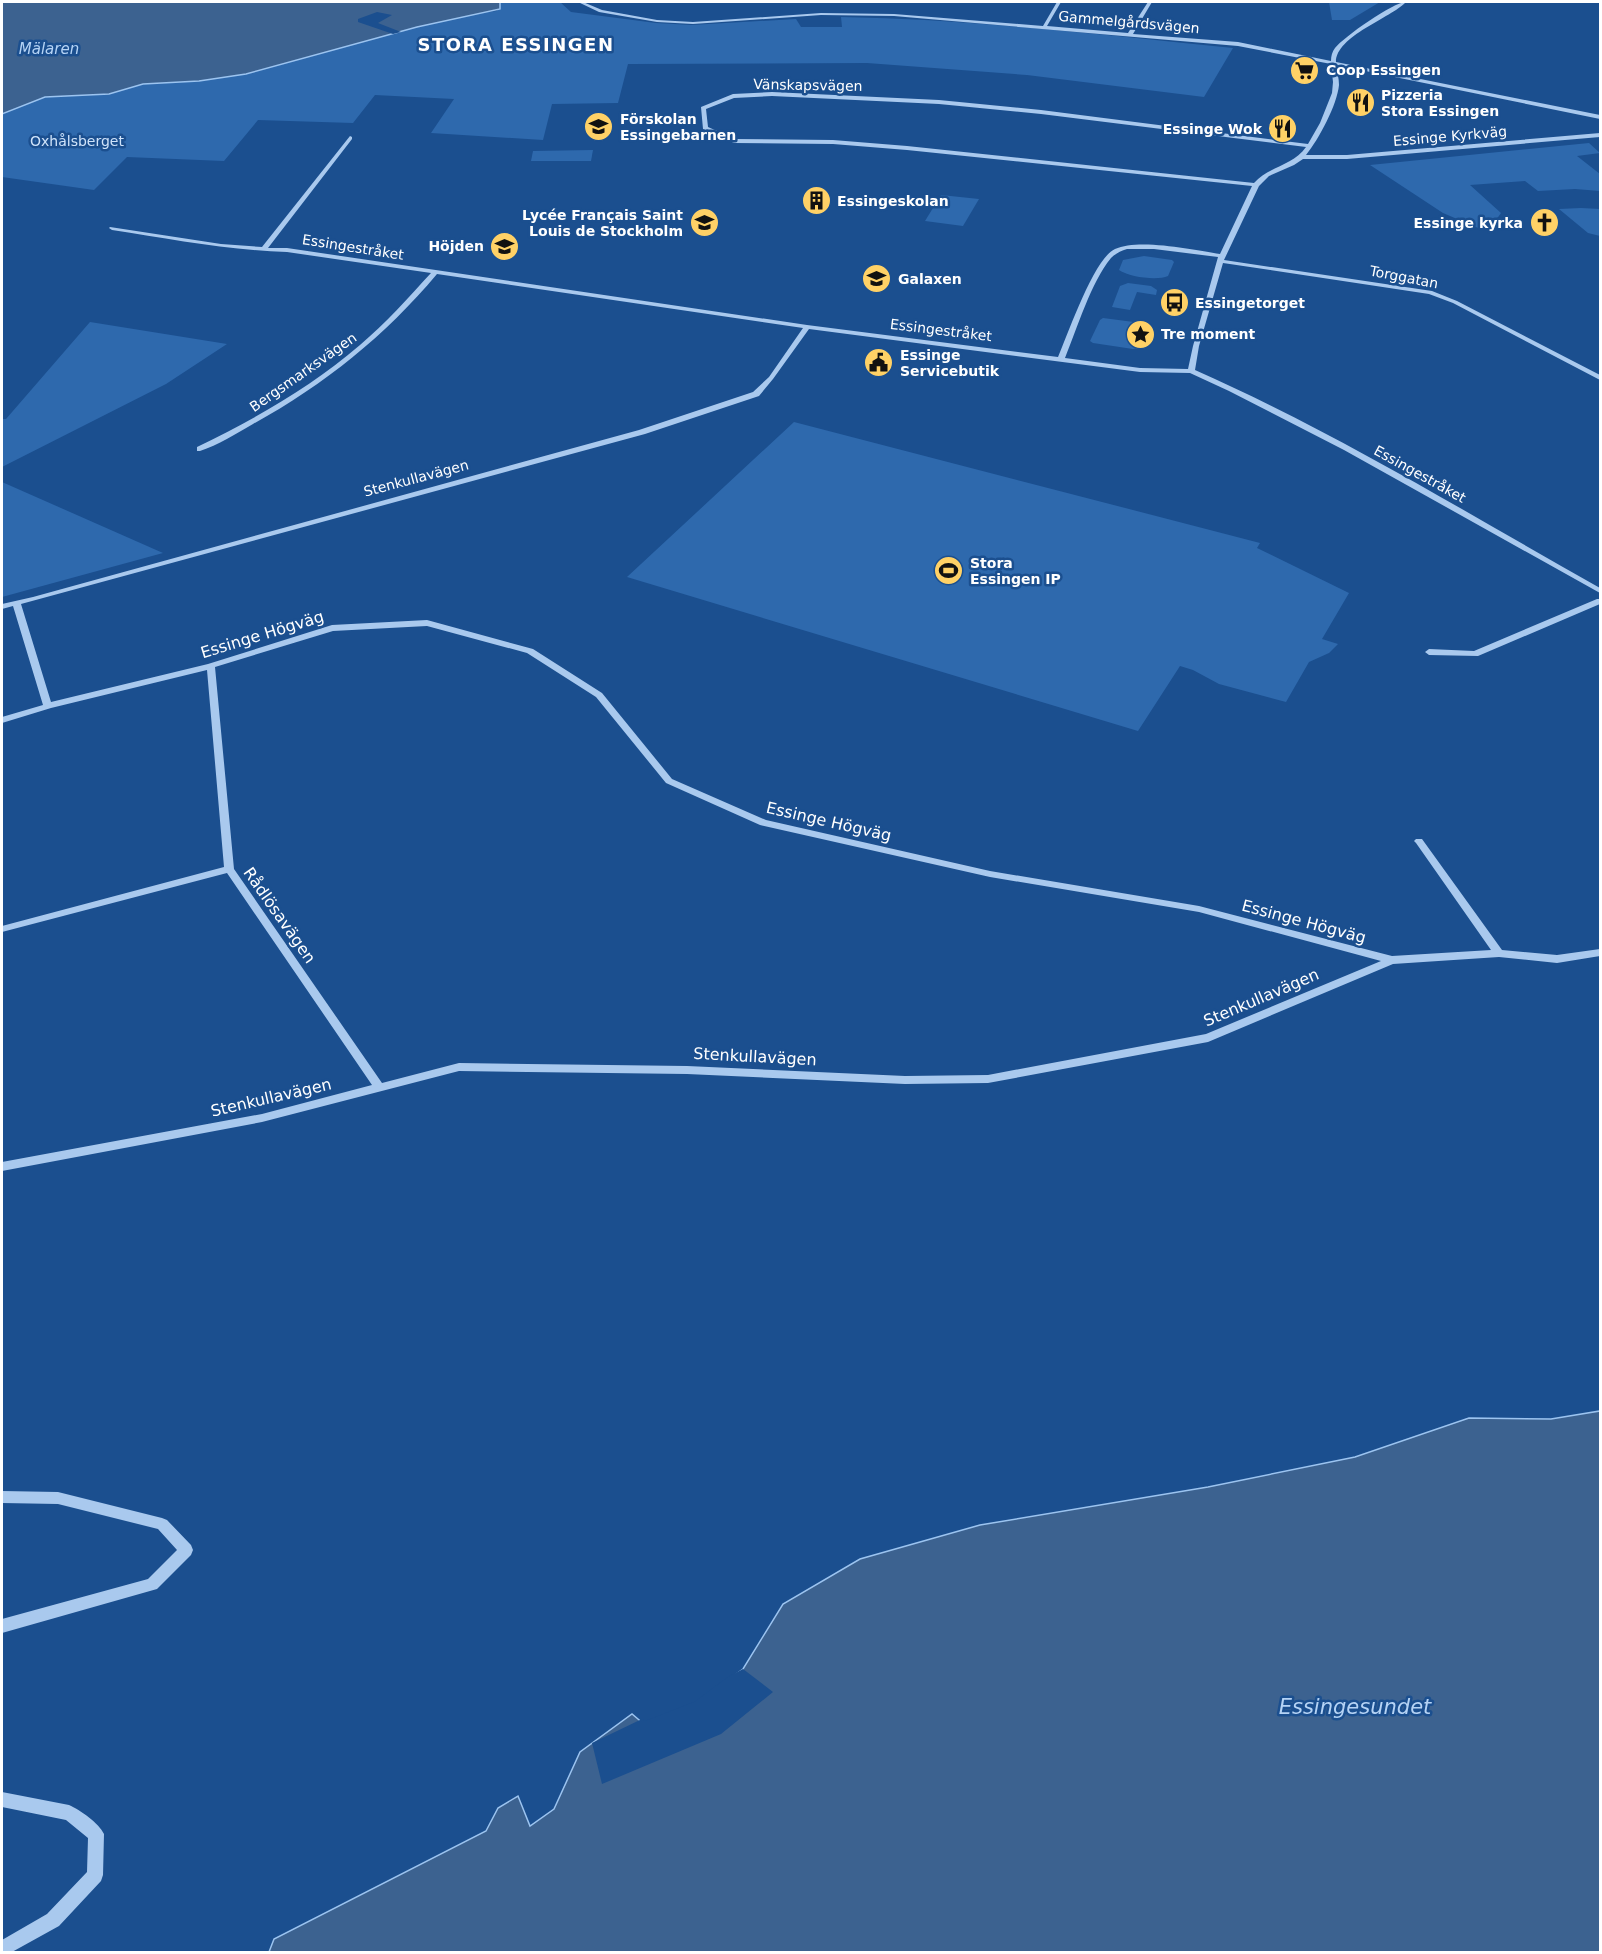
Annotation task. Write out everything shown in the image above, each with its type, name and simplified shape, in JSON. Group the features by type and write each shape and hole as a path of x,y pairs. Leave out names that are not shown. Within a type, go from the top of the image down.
{"street":[{"name":"Gammelgårdsvägen","path":"580,2 592,8 657,21 693,23 859,14 1045,26 1238,44 1600,117"},
{"path":"1045,26 1059,2"},
{"path":"1130,34 1150,2"},
{"path":"1191,371 1222,258 1256,185 1262,177 1302,158 1322,123 1336,88 1333,56 1337,50 1351,36 1404,2"},
{"name":"Vänskapsvägen","path":"1256,185 907,148 833,142 734,141 705,128 703,108 733,96 772,94 939,102 1041,112 1308,146"},
{"name":"Essinge Kyrkväg","path":"1302,158 1347,157 1600,135"},
{"name":"Essingestråket","path":"263,250 350,138"},
{"name":"Essingestråket","path":"112,228 263,250 287,250 434,274 807,327 1140,370 1191,371 1232,388 1347,448 1600,591"},
{"path":"1061,359 1102,262 1116,250 1141,247 1222,258"},
{"name":"Torggatan","path":"1222,258 1430,292 1455,302 1600,378"},
{"name":"Bergsmarksvägen","path":"200,449 250,424 353,355 388,323 434,274"},
{"name":"Stenkullavägen","path":"2,606 630,435 713,409 756,394 771,378 807,327"},
{"path":"1430,652 1475,654 1600,601"},
{"path":"16,603 48,705"},
{"name":"Essinge Högväg","path":"2,720 48,705 211,666 332,628 427,622 530,651 599,695 669,781 763,823 990,874 1199,909 1392,960"},
{"name":"Rådlösavägen","path":"211,666 230,868 380,1088"},
{"path":"1419,841 1499,953"},
{"path":"2,929 230,868"},
{"name":"Stenkullavägen","path":"2,1167 262,1118 459,1067 687,1070 905,1080 988,1079 1208,1038 1392,960 1499,953 1557,959 1600,953"},
{"path":"2,1497 58,1498 162,1524 186,1550 152,1584 2,1626"},
{"path":"2,1800 69,1814 96,1834 95,1875 53,1920 2,1949"}],"green space":[{"name":"Oxhålsberget","path":"500,2 560,2 571,12 656,23 691,25 796,19 801,27 842,27 841,17 890,18 1037,28 1233,48 1204,97 1027,75 867,63 628,64 618,103 552,104 543,140 431,133 454,99 375,95 353,123 258,120 224,161 127,157 94,190 2,177 2,114 45,97 109,94 143,84 199,81 246,74 417,27 477,13 497,11"},
{"path":"1329,2 1380,2 1350,20 1332,20"},
{"path":"1589,143 1600,153 1577,156 1600,174 1600,191 1575,189 1538,191 1525,181 1470,185 1501,213 1489,230 1483,230 1443,213 1370,165"},
{"path":"593,150 591,161 531,161 533,151"},
{"path":"941,195 979,199 963,226 925,221"},
{"path":"1559,209 1600,209 1600,236 1588,233"},
{"path":"1144,256 1172,260 1174,262 1168,276 1143,278 1119,270 1123,260"},
{"path":"1128,283 1151,286 1157,290 1156,295 1137,292 1130,310 1112,307 1120,286"},
{"path":"1103,318 1149,324 1143,347 1133,349 1090,341"},
{"path":"90,322 227,344 166,384 2,467 2,419 6,419"},
{"name":"Stora Essingen IP","path":"794,422 1260,543 1257,548 1349,593 1322,639 1338,644 1329,653 1309,662 1286,702 1219,684 1193,670 1180,666 1138,731 627,577"},
{"path":"2,482 163,553 2,597"}],"water":[{"name":"Mälaren","path":"2,2 500,2 500,9 417,27 246,74 199,81 143,84 109,94 45,97 2,114"},
{"name":"Essingesundet","path":"1600,1411 1600,1952 269,1952 274,1939 486,1831 498,1808 518,1796 530,1826 554,1809 580,1752 632,1714 645,1725 695,1704 743,1669 783,1604 860,1559 980,1525 1208,1487 1355,1457 1469,1418 1551,1419"}],"pier":[{"path":"377,12 392,15 378,23 401,32 393,34 358,22 358,19"},
{"path":"743,1669 773,1692 721,1734 602,1784 592,1743 642,1719 645,1721 694,1702"}],"place":[{"name":"Coop Essingen","path":"1305,70"},
{"name":"Pizzeria Stora Essingen","path":"1360,103"},
{"name":"Förskolan Essingebarnen","path":"599,127"},
{"name":"Essinge Wok","path":"1283,129"},
{"name":"Essingeskolan","path":"816,201"},
{"name":"Lycée Français Saint Louis de Stockholm","path":"704,223"},
{"name":"Essinge kyrka","path":"1544,223"},
{"name":"Höjden","path":"505,246"},
{"name":"Galaxen","path":"877,279"},
{"name":"Essingetorget","path":"1174,303"},
{"name":"Tre moment","path":"1140,334"},
{"name":"Essinge Servicebutik","path":"879,363"},
{"name":"Stora Essingen IP","path":"949,571"}],"district":[{"name":"STORA ESSINGEN","path":"516,45"}]}
